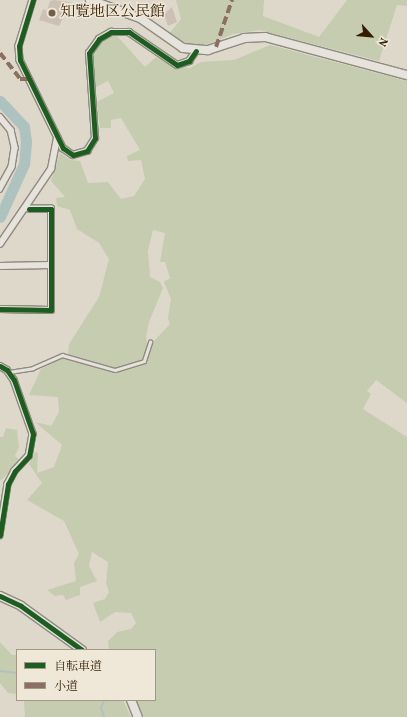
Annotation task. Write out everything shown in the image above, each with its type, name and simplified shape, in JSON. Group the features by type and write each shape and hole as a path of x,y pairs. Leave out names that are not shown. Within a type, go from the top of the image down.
{"street":[{"path":"33,0 19,46 20,60 63,148 73,155 83,154 92,146 96,125 89,53 105,34 129,32 177,65 190,61 196,51"},
{"path":"90,0 140,18 183,48 196,51 244,38 265,38 407,75"},
{"path":"0,118 11,130 15,148 12,167 0,189"},
{"path":"0,244 51,169 57,137"},
{"path":"0,309 50,310 51,209 30,209"},
{"path":"0,266 50,265"},
{"path":"0,366 9,372 32,424 33,434 28,456 15,470 8,484 0,535"},
{"path":"0,596 21,606 81,649"},
{"path":"131,701 138,717"}],"lane":[{"path":"9,372 15,368 33,368 62,355 115,370 144,361 150,342"}],"green space":[{"path":"176,0 264,0 263,16 319,37 347,0 407,0 407,6 397,5 379,61 259,30 233,34 204,46 190,45 169,34 181,19"},
{"path":"109,36 117,36 145,67 156,57 171,66 190,68 201,62 234,60 270,45 407,81 407,403 376,380 367,391 371,394 363,409 407,437 407,717 144,717 136,701 156,701 156,649 109,649 108,641 117,632 131,629 136,623 131,613 115,612 100,622 93,603 105,599 109,592 106,583 108,562 92,552 89,566 97,581 80,587 80,595 66,600 63,595 55,596 47,590 76,581 74,563 79,554 64,521 27,500 42,483 29,464 35,452 38,453 37,473 54,467 62,445 35,422 51,426 59,412 58,397 29,395 41,369 68,354 69,344 99,297 109,259 99,243 77,229 70,210 57,206 56,198 65,197 51,181 60,153 71,160 80,161 88,183 108,182 121,199 134,196 145,179 141,160 128,161 127,156 140,150 121,118 111,120 111,128 100,128 97,102 114,93 108,81 94,88 92,59 96,48","holes":["153,230 165,233 160,262 165,262 170,278 164,282 171,299 168,318 170,324 155,340 148,353 146,336 149,322 163,288 160,282 150,277 148,251"]},
{"path":"6,428 17,430 19,447 15,456 21,461 0,481 0,437 3,437"},
{"path":"0,642 12,655 16,655 16,694 8,693 0,683"},
{"path":"24,701 123,701 131,717 25,717"}],"building":[{"name":"知覧地区公民館","path":"50,1 70,2 59,26 39,20 43,9 47,11"},
{"path":"172,7 177,22 168,26 164,14"}],"waterway":[{"path":"0,101 24,127 26,142 24,164 0,217"},
{"path":"0,671 16,673"},
{"path":"104,701 101,708 104,717"}],"marked path":[{"path":"216,47 232,0"},
{"path":"0,53 20,79 29,79"}],"cycle path":[{"path":"33,0 19,46 20,60 63,148 73,155 87,151 95,138 89,53 99,39 111,32 129,32 177,65 189,61 196,51"},
{"path":"0,309 51,310 51,209 29,209"},
{"path":"0,366 7,370 14,380 33,434 29,456 15,471 8,484 0,535"},
{"path":"0,596 21,606 81,649"}],"place":[{"name":"知覧地区公民館","path":"52,13"}]}
